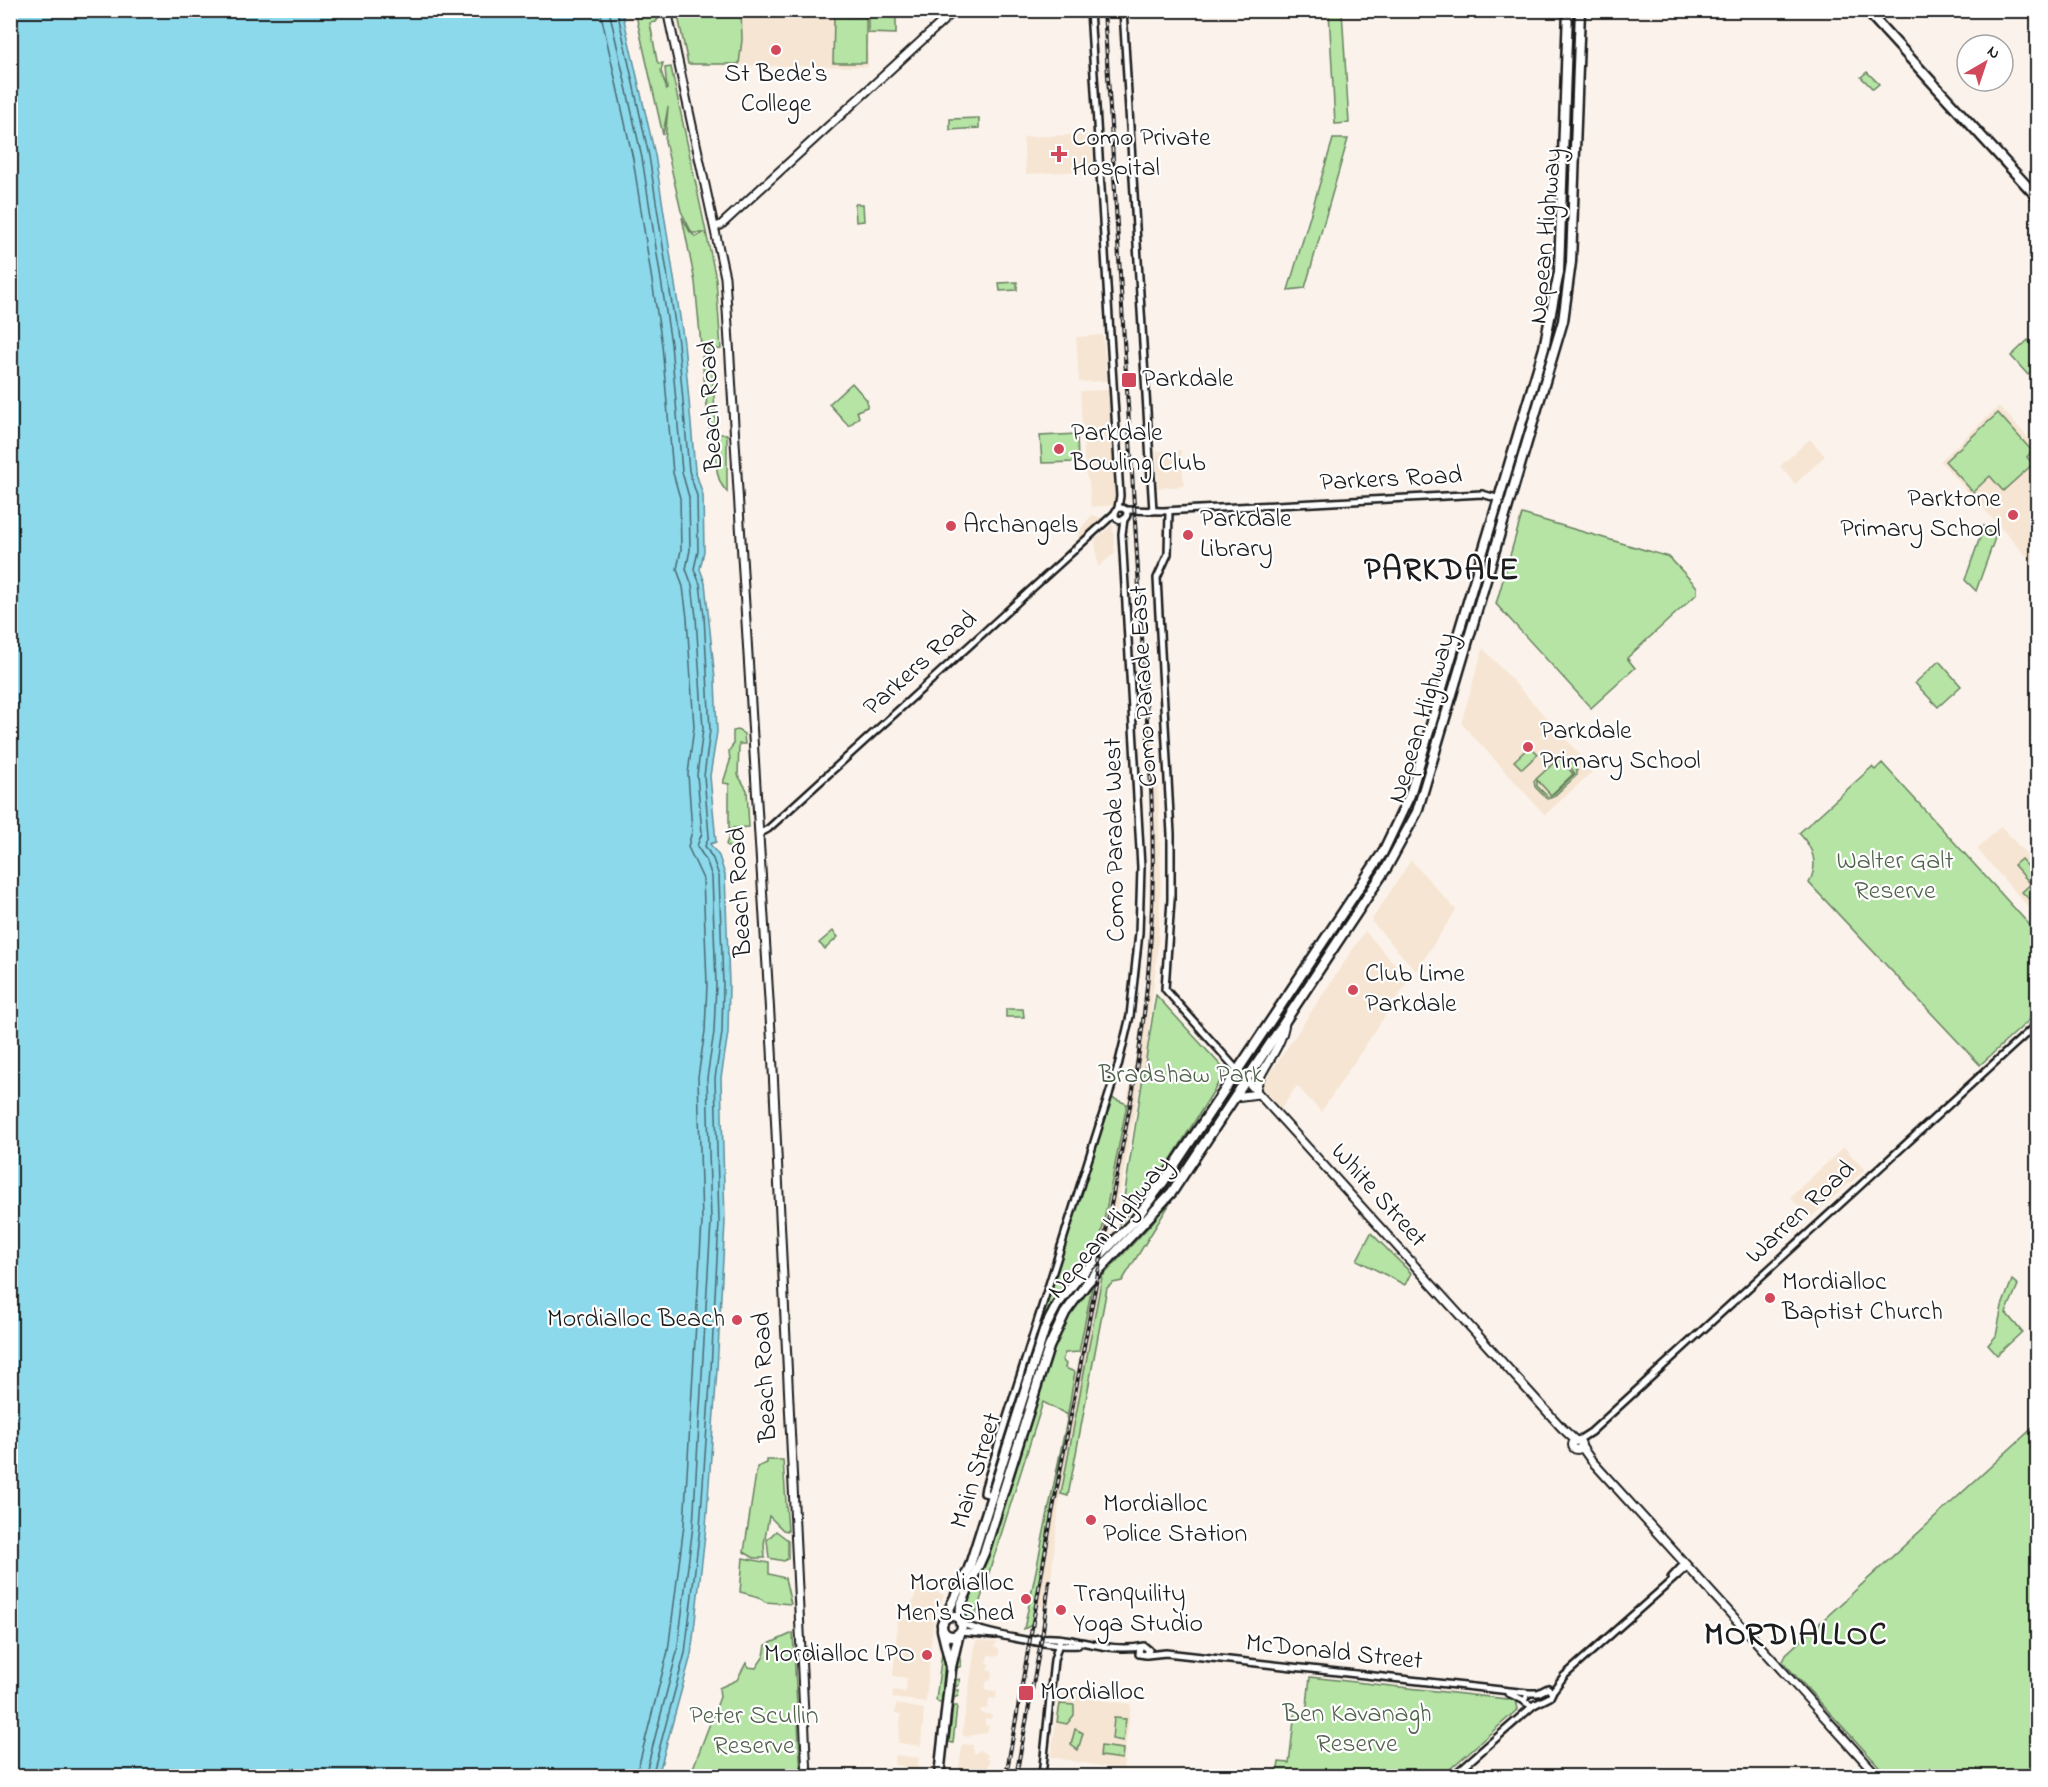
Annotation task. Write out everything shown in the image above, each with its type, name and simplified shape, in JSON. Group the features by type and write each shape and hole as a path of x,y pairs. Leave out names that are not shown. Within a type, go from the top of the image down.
{"highway":[{"name":"Nepean Highway","path":"1044,1328 1057,1305 1077,1279 1134,1221 1155,1194 1387,844 1410,795 1500,499 1544,348 1555,300 1559,272 1568,10"},
{"name":"Nepean Highway","path":"1054,1336 1083,1287 1172,1192 1368,897 1402,843 1424,792 1551,369 1566,305 1572,244 1580,10"},
{"path":"1866,10 2037,198"},
{"path":"1567,38 1574,36 1580,24"},
{"path":"1500,499 1511,502"},
{"path":"1347,905 1354,905 1368,897"},
{"path":"1337,921 1355,916"},
{"path":"1259,1039 1269,1046"},
{"name":"Main Street","path":"942,1626 968,1570 988,1491 1044,1328"},
{"name":"Main Street","path":"959,1632 961,1605 984,1553 1054,1336"},
{"path":"1019,1404 1030,1407"},
{"path":"988,1491 1003,1495"},
{"path":"942,1626 951,1617 960,1622"},
{"path":"942,1626 949,1636 959,1632"},
{"path":"942,1626 951,1667"},
{"path":"939,1776 951,1667 959,1632"}],"main road":[{"name":"Beach Road","path":"667,10 725,277 759,834 807,1776"},
{"path":"715,227 721,225 955,10"},
{"path":"1235,1097 1257,1092 1258,1082 1284,1034 1285,1021"},
{"name":"White Street","path":"1238,1071 1878,1776"}],"street":[{"name":"Como Parade West","path":"1040,1311 1118,1066 1134,991 1141,867 1090,10"},
{"path":"1123,10 1153,511"},
{"name":"Parkers Road","path":"759,834 777,821 1108,519 1121,514 1153,511 1468,495 1487,495 1500,499"},
{"name":"Como Parade East","path":"1165,985 1171,900 1171,834 1156,578 1168,554 1166,511"},
{"name":"White Street","path":"1165,985 1167,993 1238,1071"},
{"name":"Warren Road","path":"1578,1445 2037,1023"},
{"name":"Main Street","path":"988,1491 1040,1311"},
{"path":"1544,1690 1564,1676 1686,1566"},
{"path":"960,1622 973,1632"},
{"path":"959,1632 996,1634 1148,1652"},
{"path":"1042,1776 1056,1641"},
{"path":"1139,1650 1144,1646 1148,1652"},
{"name":"McDonald Street","path":"1148,1652 1498,1691 1528,1693 1544,1690"},
{"path":"1453,1776 1519,1717 1535,1704 1550,1697 1564,1676"},
{"path":"1544,1690 1549,1689 1552,1692"},
{"name":"McDonald Street","path":"1498,1691 1519,1696 1530,1705 1535,1704"},
{"path":"1519,1717 1528,1693"}],"shaded area":[{"name":"St Bede's College","path":"675,11 897,11 897,35 868,35 868,67 687,65"},
{"name":"Como Private Hospital","path":"1092,134 1093,171 1026,174 1023,137"},
{"path":"1103,335 1107,381 1079,382 1076,337"},
{"path":"1109,390 1116,505 1091,507 1089,483 1085,472 1080,391"},
{"name":"Parktone Primary School","path":"1999,406 2037,447 2037,568 1940,461"},
{"path":"1810,439 1825,456 1795,484 1780,466"},
{"path":"1181,450 1184,486 1158,488 1156,451"},
{"path":"1092,515 1102,518 1079,539 1078,532"},
{"path":"1113,524 1115,553 1098,567 1095,540"},
{"name":"Parkdale Primary School","path":"1483,648 1594,770 1545,815 1461,723"},
{"path":"1144,721 1153,726 1157,755 1161,879 1158,947 1146,1052 1118,1203 1109,1236 1099,1246 1139,1039 1148,957 1152,827"},
{"path":"2001,826 2037,866 2037,917 1977,849"},
{"path":"1411,860 1456,910 1416,971 1371,921"},
{"path":"1365,931 1409,980 1321,1112 1297,1086 1281,1109 1261,1087"},
{"path":"1844,1147 1865,1170 1810,1218 1790,1197"},
{"path":"1102,1277 1059,1506 1048,1608 1035,1605 1045,1536 1092,1287"},
{"path":"919,1585 944,1595 933,1625 926,1702 892,1698 893,1690 906,1692 907,1678 893,1676 898,1618 906,1619"},
{"path":"976,1640 997,1642 994,1647 999,1648 999,1656 988,1655 987,1663 990,1664 987,1670 993,1671 985,1690 997,1691 996,1699 990,1698 987,1709 981,1709 981,1713 992,1715 991,1719 985,1719 985,1725 989,1726 987,1733 965,1736 962,1734"},
{"path":"1060,1690 1095,1694 1094,1699 1131,1704 1123,1770 1051,1757"},
{"path":"896,1704 924,1709 921,1746 898,1743 901,1715 895,1713"},
{"path":"962,1744 973,1745 974,1754 980,1750 988,1755 987,1759 990,1760 986,1776 958,1776"},
{"path":"895,1755 919,1758 917,1776 902,1776 903,1766 894,1765"}],"green space":[{"path":"635,11 659,11 660,16 656,22 650,23 657,61 659,64 663,63 661,71 667,90 665,68 671,67 716,279 721,349 703,350 701,345 695,282 682,217 690,232 696,237 703,233 692,233 681,211 665,141 668,107 663,135"},
{"path":"677,11 741,11 742,40 739,64 688,64"},
{"path":"1329,11 1342,11 1349,123 1335,124"},
{"path":"834,16 866,17 866,63 833,63"},
{"path":"868,16 896,17 896,34 868,33"},
{"path":"1867,72 1879,84 1873,89 1861,77"},
{"path":"979,118 979,128 950,130 950,119"},
{"path":"1333,139 1348,139 1305,288 1288,290"},
{"path":"855,204 863,204 864,221 856,222"},
{"path":"1017,282 1017,290 1000,291 999,283"},
{"path":"2028,340 2038,351 2037,366 2028,375 2011,356"},
{"path":"707,352 711,352 716,425 719,434 727,434 727,492 718,476 715,442 709,427 702,357"},
{"path":"852,383 867,400 867,407 857,411 859,417 849,426 829,404"},
{"path":"1998,413 2032,451 2027,457 2033,464 2003,491 1990,476 1973,492 1945,461"},
{"name":"Parkdale Bowling Club","path":"1077,434 1078,462 1042,463 1040,436"},
{"path":"1522,514 1669,557 1697,587 1697,594 1627,658 1635,668 1591,708 1496,604"},
{"path":"1984,526 1995,538 1976,591 1965,580"},
{"path":"1939,661 1961,686 1938,707 1915,683"},
{"path":"738,730 744,734 745,744 739,744 738,775 747,790 749,827 733,828 734,856 726,844 729,837 729,784 723,783 730,761 729,751 733,745 733,731"},
{"path":"1530,746 1538,754 1522,769 1514,761"},
{"path":"1560,757 1570,760 1577,772 1577,775 1553,797 1547,799 1535,787 1534,781","holes":["1561,760 1566,761 1575,774 1552,795 1547,796 1537,786 1537,780 1551,795 1573,774"]},
{"name":"Walter Galt Reserve","path":"1882,763 2037,933 2037,1013 1980,1065 1809,883 1814,869 1813,856 1808,844 1799,833 1872,767 1875,770"},
{"path":"2021,859 2036,875 2029,882 2014,865"},
{"path":"2037,878 2037,892 2029,899 2022,892"},
{"path":"833,931 838,937 825,949 819,943"},
{"name":"Bradshaw Park","path":"1156,995 1226,1071 1170,1161 1120,1223"},
{"path":"1006,1009 1023,1009 1024,1017 1006,1017"},
{"path":"1112,1098 1127,1104 1099,1246 1068,1281 1043,1321 1037,1338 1056,1268"},
{"path":"1182,1184 1122,1281 1113,1283 1107,1288 1068,1496 1061,1494 1102,1277 1153,1222"},
{"path":"1371,1233 1411,1273 1405,1285 1357,1260"},
{"path":"2012,1280 2018,1285 2006,1313 2022,1332 1997,1355 1988,1345 1996,1336 2002,1306"},
{"path":"1092,1287 1079,1352 1065,1353 1062,1360 1066,1364 1065,1368 1075,1372 1068,1415 1043,1402 974,1620 966,1622 963,1618 965,1605 999,1523 1057,1339 1076,1304"},
{"path":"1067,1420 1032,1625 1024,1629"},
{"path":"2037,1424 2037,1776 1888,1776 1783,1662 1786,1654"},
{"path":"767,1460 783,1460 788,1531 783,1530 769,1516 764,1544 765,1558 754,1558 744,1552 757,1467 767,1463"},
{"path":"776,1531 788,1540 788,1558 784,1561 769,1558 767,1540"},
{"path":"743,1558 769,1563 769,1574 785,1578 791,1604 765,1602 759,1597 740,1592"},
{"name":"Peter Scullin Reserve","path":"793,1633 801,1776 690,1776 720,1697 719,1688 737,1680 746,1663 748,1667 756,1668 764,1656 766,1645"},
{"path":"959,1652 961,1666 957,1668"},
{"path":"942,1653 945,1653 942,1701 939,1703 936,1700"},
{"path":"956,1676 956,1680 960,1679 959,1685 955,1687"},
{"name":"Ben Kavanagh Reserve","path":"1310,1677 1516,1700 1518,1709 1442,1776 1277,1776 1279,1762 1289,1763 1295,1712 1306,1714"},
{"path":"955,1688 959,1690 958,1696 954,1698 953,1706"},
{"path":"1060,1704 1074,1705 1074,1715 1067,1724 1057,1722"},
{"path":"953,1706 957,1706 953,1743 949,1742"},
{"path":"1114,1718 1126,1719 1123,1741 1112,1739"},
{"path":"1075,1729 1083,1733 1078,1750 1071,1745"},
{"path":"1101,1746 1123,1749 1122,1759 1100,1756"}],"water":[{"path":"11,10 622,11 655,155 684,343 695,470 703,495 704,551 700,569 705,583 715,679 717,732 710,776 716,842 710,844 719,856 725,875 729,984 728,1033 721,1078 725,1222 706,1527 691,1655 658,1776 11,1776"}],"railway":[{"path":"1006,1776 1052,1514 1133,1090 1144,1013 1151,939 1153,864 1151,786 1104,10"},
{"path":"1016,1776 1043,1631 1049,1581"}],"place":[{"name":"St Bede's College","path":"776,50"},
{"name":"Como Private Hospital","path":"1059,154"},
{"name":"Parkdale","path":"1129,380"},
{"name":"Parkdale Bowling Club","path":"1059,449"},
{"name":"Parktone Primary School","path":"2013,515"},
{"name":"Archangels","path":"951,526"},
{"name":"Parkdale Library","path":"1188,535"},
{"name":"Parkdale Primary School","path":"1528,747"},
{"name":"Club Lime Parkdale","path":"1353,990"},
{"name":"Mordialloc Baptist Church","path":"1770,1298"},
{"name":"Mordialloc Beach","path":"737,1320"},
{"name":"Mordialloc Police Station","path":"1091,1520"},
{"name":"Mordialloc Men's Shed","path":"1026,1599"},
{"name":"Tranquility Yoga Studio","path":"1061,1610"},
{"name":"Mordialloc LPO","path":"927,1655"},
{"name":"Mordialloc","path":"1026,1693"}],"district":[{"name":"PARKDALE","path":"1442,571"},
{"name":"MORDIALLOC","path":"1796,1636"}]}
